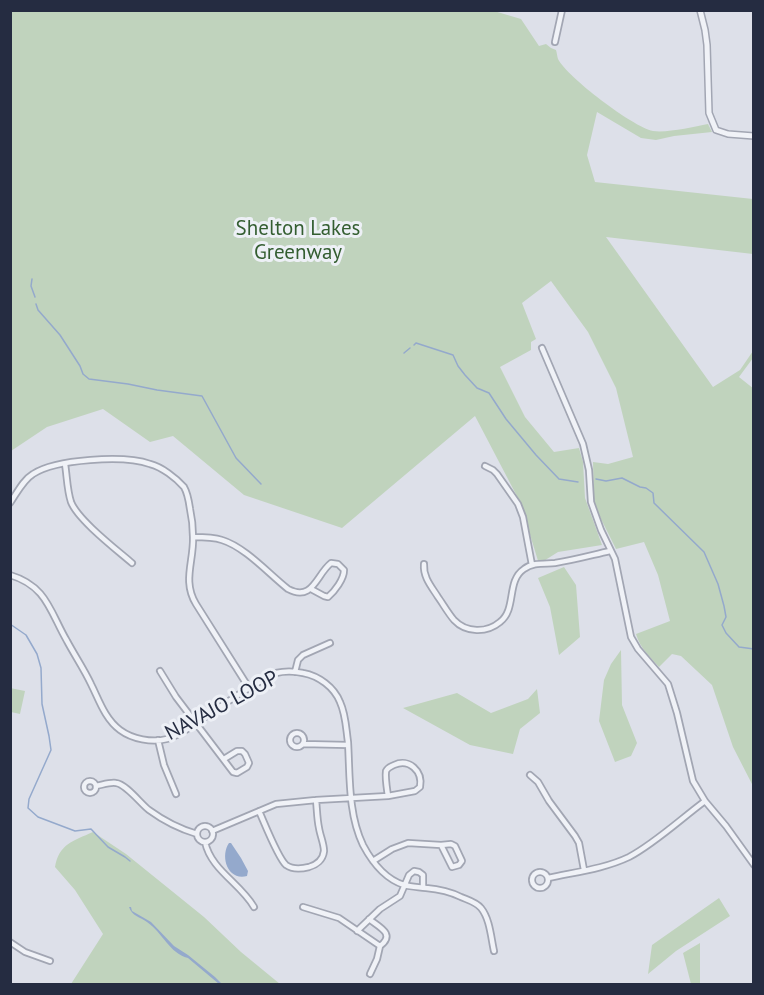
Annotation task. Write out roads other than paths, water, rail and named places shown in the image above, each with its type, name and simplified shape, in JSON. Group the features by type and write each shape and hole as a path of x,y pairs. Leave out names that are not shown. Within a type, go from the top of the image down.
{"street":[{"path":"555,42 562,10"},
{"path":"700,10 705,30 709,113 712,124 716,130 728,134 753,136"},
{"path":"542,348 583,444 589,470 591,502 615,559 631,637 638,649 668,684 693,781 705,801 753,865"},
{"path":"10,503 22,484 32,474 48,467 88,460 139,461 155,466 180,483 186,491 194,537 190,592 195,604 249,688"},
{"path":"65,464 69,495 73,506 102,538 132,563"},
{"path":"485,466 497,474 518,504 523,517 532,565"},
{"path":"194,537 213,537 227,541 254,559 290,591 311,589 328,597 343,576 344,570 336,563 328,564 311,589"},
{"path":"424,564 425,577 453,619 460,625 486,630 502,621 510,606 516,578 525,568 610,551"},
{"name":"NAVAJO LOOP","path":"10,575 24,580 37,589 50,606 103,710 110,721 130,736 158,740 178,735 272,675 295,672 306,673 320,679 329,686 341,704 345,718 351,798 356,826 373,861 380,871 405,885 455,894 476,903 485,914 495,951"},
{"path":"295,672 298,660 303,655 330,643"},
{"path":"160,671 176,697 233,772 237,773 249,763 242,751 237,751 224,759"},
{"path":"158,740 166,772 176,794"},
{"path":"303,744 348,745"},
{"path":"212,831 276,804 388,796 415,791 420,787 421,782 419,775 411,765 400,762 389,767 386,772 388,796"},
{"path":"530,775 538,782 579,843 584,870"},
{"path":"96,786 119,784 160,817 197,834"},
{"path":"259,811 285,864 291,868 300,869 316,864 324,854 317,820 316,800"},
{"path":"548,878 595,869 630,856 644,848 705,801"},
{"path":"197,834 205,826 212,831"},
{"path":"197,834 199,840 205,842 212,838 212,831"},
{"path":"205,842 211,859 245,895 254,908"},
{"path":"373,861 392,849 408,843 451,844 455,846 462,861 459,865 452,867 441,845"},
{"name":"NAVAJO LOOP","path":"405,885 409,875 414,871 423,875 423,887"},
{"path":"357,931 380,909 400,896 405,885"},
{"path":"303,907 339,918 380,946"},
{"path":"369,919 386,932 387,936 385,942 380,946 370,974"},
{"path":"10,942 25,952 50,961"}],"water":[{"path":"229,843 241,858 248,871 247,876 234,875 227,866 225,854"},
{"path":"129,907 151,922 174,946 222,984 219,984 188,958 176,952 153,926 134,914"}],"waterway":[{"path":"32,279 31,286 35,297"},
{"path":"36,304 38,310 60,335 83,374 89,379 202,396 236,458 261,484"},
{"path":"414,345 416,343 453,355 465,375 477,388 489,393 506,419 559,479 578,482"},
{"path":"404,353 410,348"},
{"path":"596,479 606,481 622,478 653,493 654,503 704,552 718,584 724,606 726,617 722,625 726,633 739,647 754,649"},
{"path":"10,624 26,635 37,654 41,668 42,704 51,750 29,799 28,808 38,817 75,831 91,829 108,847 130,861"}],"park label":[{"name":"Shelton Lakes Greenway","path":"298,241"}]}
